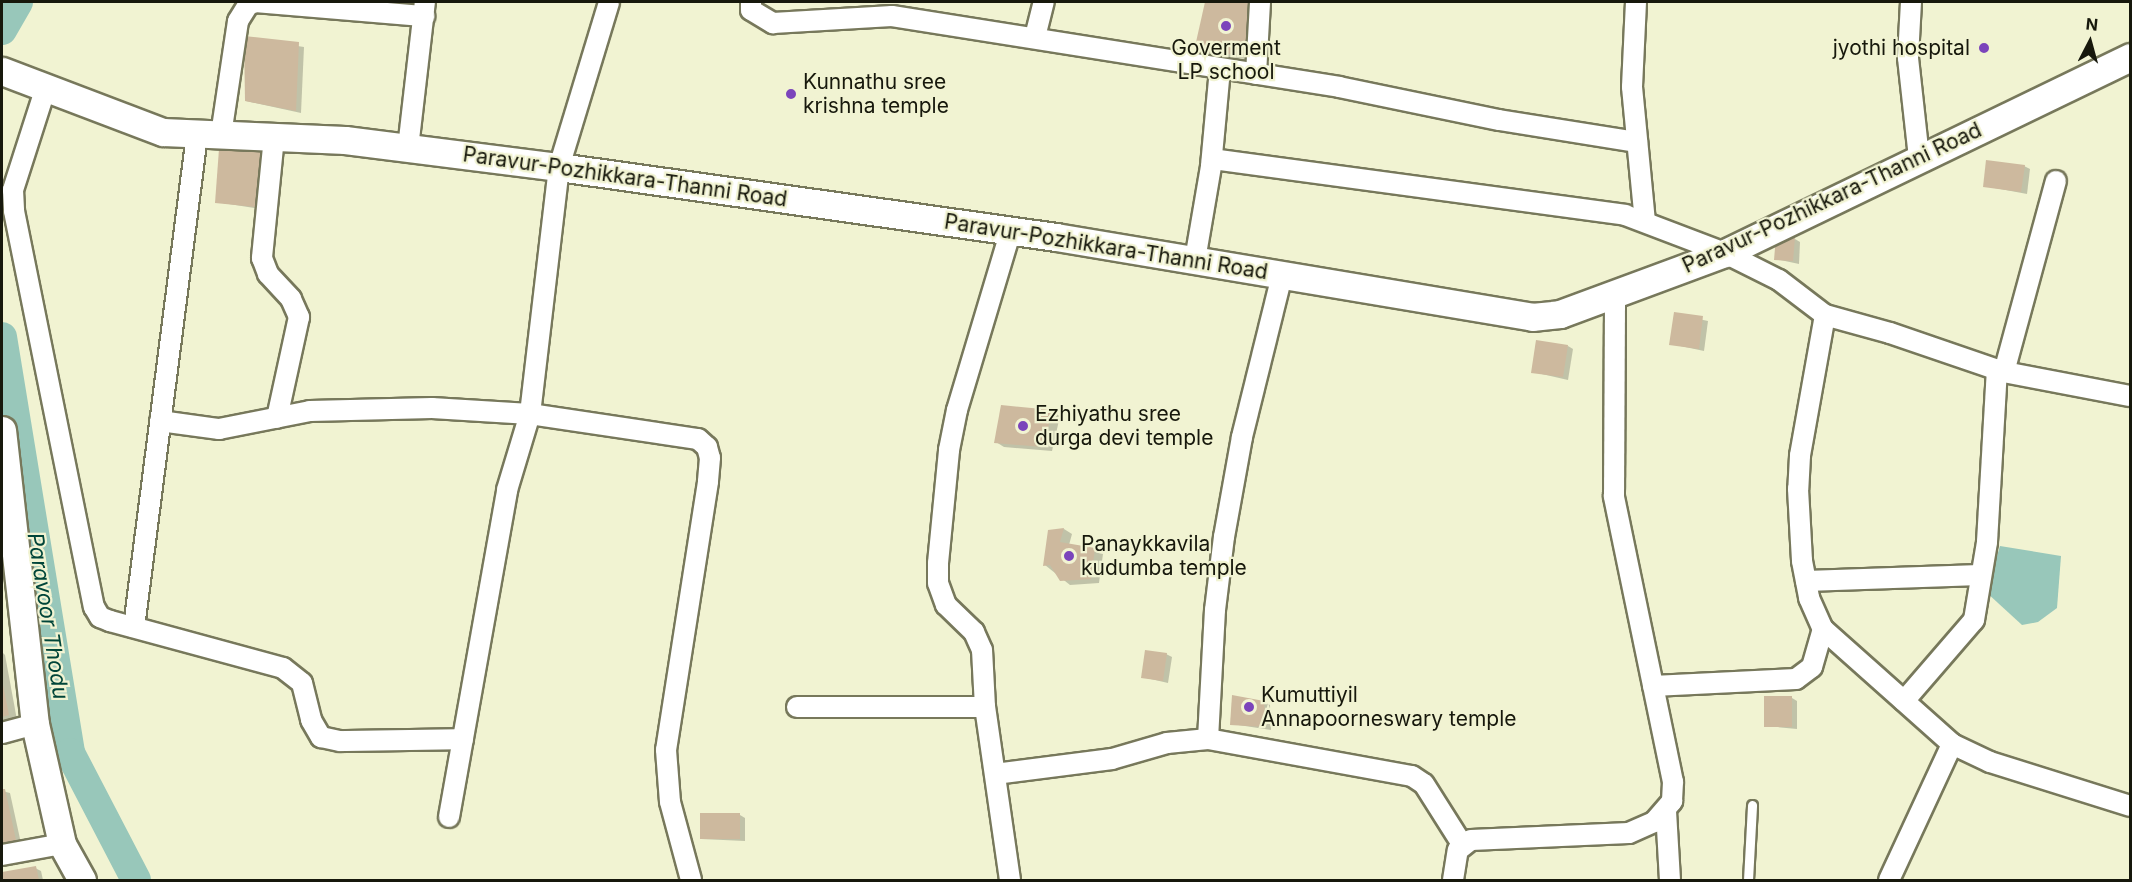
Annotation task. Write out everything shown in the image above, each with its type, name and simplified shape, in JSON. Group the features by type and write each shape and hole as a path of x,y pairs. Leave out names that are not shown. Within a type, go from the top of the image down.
{"main road":[{"name":"Paravur-Pozhikkara-Thanni Road","path":"2,71 163,132 274,137 408,148 559,167 1011,231 1532,317 1560,314 1725,253 2130,57"},
{"path":"2,430 36,724 62,844 82,880"}],"street":[{"path":"134,627 160,421 209,134 238,21 248,5 256,2 425,9 408,148"},
{"path":"449,817 507,490 530,414 559,167 609,2"},
{"path":"751,2 751,10 773,23 892,16 1256,74 1637,142"},
{"path":"1035,37 1044,2"},
{"path":"1256,74 1260,2"},
{"path":"1636,2 1631,52 1645,221"},
{"path":"1911,2 1908,58 1919,158"},
{"path":"1195,260 1212,159 1220,69"},
{"path":"42,85 13,190 18,237 67,459 94,608 100,617 283,668 302,683 311,720 321,737 340,741 462,739"},
{"path":"274,137 262,258 268,274 291,299 299,317 277,418"},
{"path":"1212,159 1625,215 1725,253 1779,280 1825,315 2000,371 2130,396"},
{"path":"1904,701 1971,626 1987,542 2000,371 2056,181"},
{"path":"1011,231 957,410 948,450 938,583 945,605 981,645 985,707 1015,880"},
{"path":"1208,739 1224,537 1242,437 1282,275"},
{"path":"1615,293 1614,496 1674,793 1666,811 1670,880"},
{"path":"1825,315 1800,456 1798,489 1806,581 1823,629 1952,744 1990,762 2130,806"},
{"path":"160,421 219,429 310,411 432,408 530,414 679,434 698,439 707,447 708,482 666,750 670,802 691,880"},
{"path":"1806,581 1980,575"},
{"path":"1653,686 1797,679 1812,667 1823,629"},
{"path":"797,707 985,707"},
{"path":"2,733 36,724"},
{"path":"995,774 1112,759 1167,743 1208,739 1412,776 1424,784 1462,843 1453,880"},
{"path":"1889,880 1952,744"},
{"path":"1462,843 1486,837 1629,833 1666,811"},
{"path":"2,855 62,844"}],"lane":[{"path":"1748,880 1752,806"}],"water":[{"path":"2000,546 2061,556 2057,608 2038,622 2022,625 1986,592"}],"building":[{"name":"Goverment LP school","path":"1205,2 1253,2 1250,56 1194,51"},
{"path":"244,36 299,42 296,111 245,101"},
{"path":"264,145 256,207 215,203 219,149"},
{"path":"1986,160 2025,165 2021,192 1983,187"},
{"path":"1776,236 1795,237 1793,261 1774,260"},
{"path":"1674,312 1703,316 1699,349 1669,345"},
{"path":"1536,340 1568,345 1563,377 1531,373"},
{"name":"Ezhiyathu sree durga devi temple","path":"1001,405 1052,410 1044,447 994,443"},
{"name":"Panaykkavila kudumba temple","path":"1064,528 1060,542 1095,548 1091,579 1060,581 1050,565 1043,566 1048,530"},
{"path":"1145,650 1167,653 1163,681 1141,678"},
{"path":"2,680 9,715 2,717"},
{"name":"Kumuttiyil Annapoorneswary temple","path":"1232,695 1264,701 1266,727 1230,725"},
{"path":"1764,696 1792,696 1792,727 1764,727"},
{"path":"2,789 5,789 17,845 2,847"},
{"path":"700,813 740,813 740,839 700,839"},
{"path":"36,866 39,880 2,880 2,872"}],"waterway":[{"name":"Paravoor Thodu","path":"2,30 18,2"},
{"name":"Paravoor Thodu","path":"2,337 70,753 136,880"}],"place":[{"name":"Goverment LP school","path":"1226,26"},
{"name":"jyothi hospital","path":"1984,48"},
{"name":"Kunnathu sree krishna temple","path":"791,94"},
{"name":"Ezhiyathu sree durga devi temple","path":"1023,426"},
{"name":"Panaykkavila kudumba temple","path":"1069,556"},
{"name":"Kumuttiyil Annapoorneswary temple","path":"1249,707"}]}
